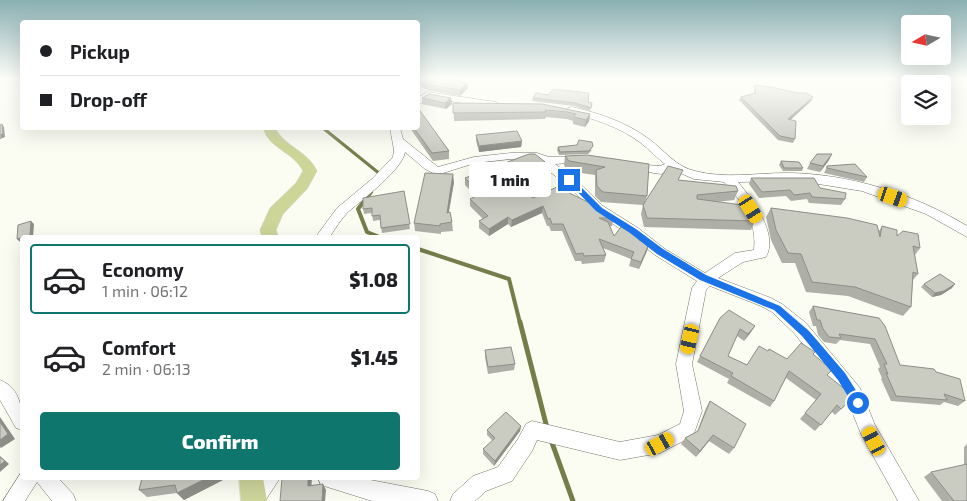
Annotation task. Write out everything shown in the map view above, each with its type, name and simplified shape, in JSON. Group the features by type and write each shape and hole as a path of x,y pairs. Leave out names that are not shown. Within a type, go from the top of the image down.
{"main road":[{"path":"269,235 268,230 276,212 302,186 310,170 307,163 278,142 270,130"}],"street":[{"path":"467,101 511,106"},
{"path":"561,108 593,115 616,124 646,142 675,165 692,175 728,178 799,176 832,181 893,197 948,220 967,232"},
{"path":"323,235 342,211 397,161 400,154 396,130"},
{"path":"399,141 429,167 438,171 474,160 495,157 533,156 542,158 554,170 569,180 599,209 633,231 660,252 708,279 777,308 805,333 854,394 867,428 909,501"},
{"path":"547,161 564,159 592,160"},
{"path":"619,165 661,170 675,165"},
{"path":"460,501 480,483 505,474 525,445 532,430 620,451 660,444 687,430 693,411 684,364 698,288 740,257 761,254 763,237 758,220 745,199 728,178"},
{"path":"0,388 9,398 20,418"},
{"path":"14,501 28,480"},
{"path":"46,480 66,501"},
{"path":"253,492 268,480"},
{"path":"335,480 375,492 428,501"}],"building":[{"path":"561,101 592,103 591,108"},
{"path":"745,101 808,101 788,119 796,121 795,139 780,136"},
{"path":"453,103 542,104 590,114 586,120 574,117 576,114 545,110 546,112 453,113"},
{"path":"420,111 449,151 432,153 415,130 420,130"},
{"path":"2,124 3,134 0,135 0,125"},
{"path":"517,131 522,141 479,146 476,135"},
{"path":"579,140 592,142 593,146 589,151 560,152 558,147 577,145"},
{"path":"529,154 535,154 545,162 508,176 533,198 557,187 594,205 614,218 599,218 608,222 614,236 621,227 633,231 640,237 639,240 649,244 641,262 631,259 634,252 599,239 606,255 584,256 583,253 576,254 563,224 552,224 543,206 512,220 508,217 489,229 479,221 488,216 470,199 481,194 465,178"},
{"path":"817,154 832,154 823,166 810,163"},
{"path":"587,155 649,164 647,196 603,192 597,186 596,170 605,167 569,161 565,156"},
{"path":"781,161 799,162 803,168 784,168"},
{"path":"855,164 867,177 827,168 827,166"},
{"path":"668,166 683,170 678,180 736,186 738,191 697,195 697,199 750,206 755,221 647,218 643,205"},
{"path":"425,173 453,174 447,213 450,212 452,222 440,224 440,226 414,223"},
{"path":"751,178 814,178 820,188 846,193 845,199 812,197 810,193 794,195 790,190 762,192"},
{"path":"404,191 410,224 381,228 380,215 372,216 372,208 363,209 363,198"},
{"path":"771,208 847,218 877,225 880,237 882,226 897,230 897,236 903,231 918,234 920,248 913,246 918,274 913,272 911,307 855,287 812,282 801,254 788,253 776,230"},
{"path":"31,221 30,235 20,235 20,238 17,239 18,225"},
{"path":"940,274 955,284 944,291 935,293 924,284"},
{"path":"813,306 879,318 885,326 900,365 934,369 936,372 960,379 965,401 944,394 947,400 896,396 886,373 888,374 884,364 887,364 875,339 839,334 841,338 829,337 823,329 820,320 817,320"},
{"path":"729,310 755,326 748,334 740,329 728,356 747,365 759,346 787,359 801,343 815,352 813,354 832,370 827,375 851,394 853,398 841,409 837,405 821,425 805,413 821,394 789,371 774,401 731,376 733,373 700,356 720,318"},
{"path":"511,347 515,364 488,367 485,350"},
{"path":"710,401 746,424 734,448 713,435 700,451 685,438 698,431"},
{"path":"506,412 521,426 495,461 483,449 495,438 487,430"},
{"path":"0,422 8,434 0,440"},
{"path":"0,457 5,461 0,465"},
{"path":"967,464 967,501 954,501 931,472"},
{"path":"142,480 203,480 177,493 175,485 139,490"},
{"path":"282,480 308,480 308,486 323,484 322,501 280,501"}],"waterway":[{"path":"325,130 380,174"},
{"path":"371,192 358,209 367,232 374,235"},
{"path":"420,250 509,279 520,323"},
{"path":"520,322 547,428"},
{"path":"551,440 573,501"}],"route":[{"path":"569,180 599,209 633,231 660,252 703,278 777,308 805,333 841,376 858,403"}]}
